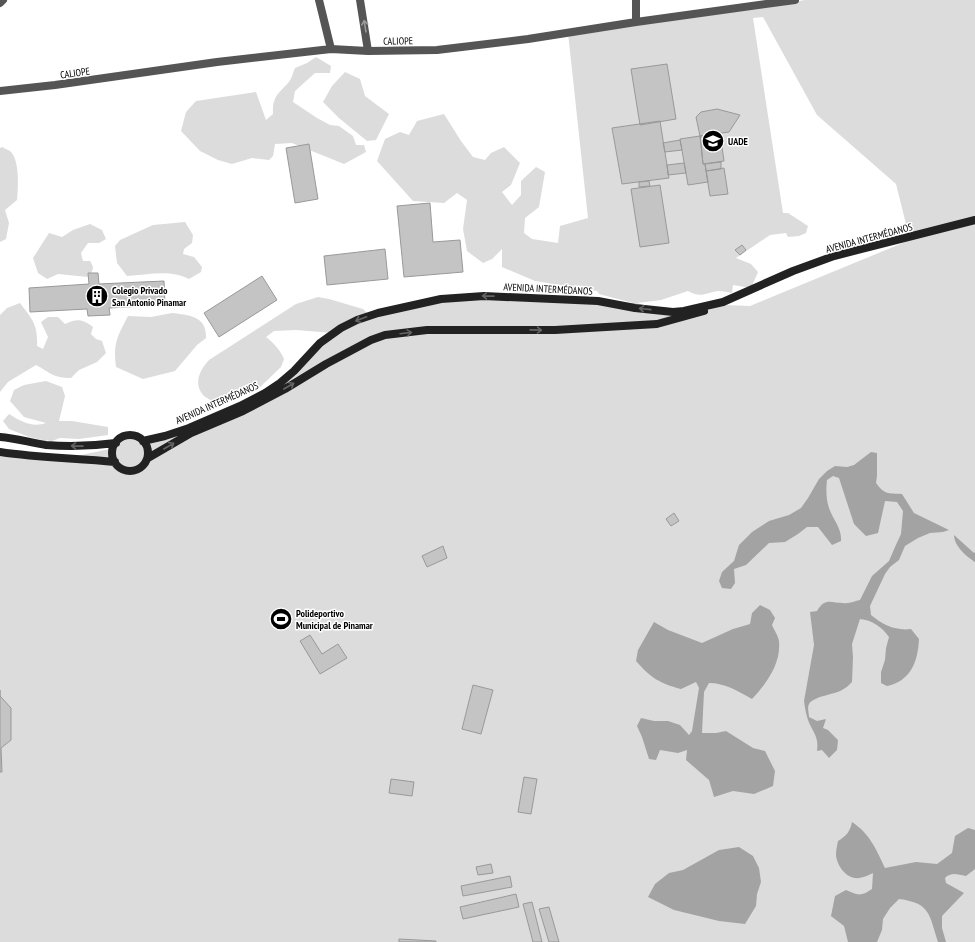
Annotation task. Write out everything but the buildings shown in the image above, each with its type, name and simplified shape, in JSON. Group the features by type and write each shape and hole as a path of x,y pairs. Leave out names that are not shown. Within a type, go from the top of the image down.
{"main road":[{"name":"AVENIDA INTERMÉDANOS","path":"143,441 189,428 240,406 265,393 294,371 320,343 341,328 378,312 441,299 484,296 598,301 635,308 673,312 684,311 723,302 793,271 834,256 975,220"},
{"name":"AVENIDA INTERMÉDANOS","path":"148,458 191,433 243,411 371,340 385,335 427,330 554,330 657,324 724,305 794,274 835,260 975,225"},
{"path":"125,436 138,437 143,441 148,449 148,458 144,465 137,470 131,471 119,467 113,456 113,450 116,443 125,436"},
{"path":"0,437 14,438 45,445 82,446 116,443"},
{"path":"0,452 63,459 115,462"}],"street":[{"path":"0,3 3,0"},
{"path":"319,0 331,49"},
{"path":"360,0 368,51"},
{"path":"636,0 636,22"},
{"name":"CALIOPE","path":"0,91 55,85 217,62 331,49 368,51 437,50 528,39 636,22 795,0"}],"shaded area":[{"path":"805,0 975,0 975,942 0,942 0,452 63,459 114,448 119,440 130,436 139,438 143,441 258,401 333,333 296,330 274,331 266,337 272,342 284,359 281,367 258,389 221,405 203,395 198,386 199,377 203,368 209,360 296,304 318,297 363,309 368,314 484,296 633,303 599,294 597,291 535,281 502,267 502,249 492,259 483,263 467,251 463,229 467,200 457,193 444,203 413,201 377,161 385,139 400,132 409,135 417,121 444,114 473,157 485,160 491,153 504,147 520,163 511,185 502,192 512,205 521,195 521,181 536,167 545,172 539,207 525,218 524,233 532,239 558,243 560,226 588,218 568,33 752,9","holes":["763,17 817,115 896,184 910,240 750,306 724,305 685,317 637,303 661,300 688,291 697,295 719,291 732,293 733,285 751,288 758,272 751,264 736,258 770,235 786,233 788,237 799,236 806,233 808,226 788,213 783,213 753,18"]},
{"path":"316,57 331,66 330,73 315,73 295,91 293,102 330,125 339,126 353,136 356,145 364,145 366,152 344,164 292,143 275,144 273,156 269,160 252,158 232,164 218,160 200,151 181,131 186,112 196,101 256,92 266,120 273,114 275,100 291,78 295,68"},
{"path":"345,72 360,79 365,96 389,114 376,140 367,141 339,118 323,102 332,86"},
{"path":"2,147 10,151 14,156 18,182 17,200 5,210 9,223 6,239 0,242 0,148"},
{"path":"185,222 193,235 192,243 184,249 183,254 194,257 202,267 201,272 189,279 166,273 127,276 117,263 115,246 120,240 153,225"},
{"path":"90,224 102,230 106,239 99,243 88,243 81,253 83,261 90,261 93,268 88,277 58,274 47,279 38,273 33,258 49,233 62,237 73,230"},
{"path":"20,303 28,313 35,327 37,346 43,349 48,337 41,322 48,317 58,317 65,324 80,320 93,327 91,334 96,339 102,341 106,353 97,362 79,370 71,378 56,376 36,365 8,382 0,392 0,315 7,308"},
{"path":"172,313 196,318 204,325 206,331 206,338 197,345 175,371 143,379 116,367 115,352 117,340 128,316 151,317"},
{"path":"46,381 62,387 65,396 59,421 72,421 108,427 108,435 79,439 60,438 52,441 29,437 9,429 3,421 9,414 31,424 36,425 46,423 24,417 10,401 14,390 24,385"},
{"path":"871,452 877,453 876,483 882,490 887,493 902,494 914,513 949,530 930,533 905,546 899,560 890,567 885,574 870,606 871,615 876,619 895,628 911,629 919,639 917,655 912,669 902,680 887,686 881,683 881,672 885,660 889,637 876,625 869,621 860,619 852,644 852,682 842,690 819,697 811,701 809,704 809,717 817,721 826,719 823,728 828,730 838,740 837,750 829,758 822,750 817,751 816,738 808,720 804,701 814,645 810,612 817,611 826,602 847,603 860,600 872,576 889,561 901,534 903,511 897,502 885,501 878,533 866,536 854,524 839,478 833,476 827,480 826,490 829,508 839,528 841,541 832,545 818,527 807,527 785,542 769,543 746,565 734,569 735,583 731,589 722,588 719,581 722,572 734,561 739,545 752,532 769,521 789,515 801,508 819,479 827,471 835,466 847,467 854,465"},
{"path":"954,535 974,553 975,552 975,562 959,547 956,543"},
{"path":"760,605 770,610 775,618 772,625 779,642 779,650 778,658 772,673 752,699 726,686 709,683 704,692 702,733 726,731 753,748 765,751 775,771 773,786 754,794 733,791 714,797 709,780 686,760 687,750 678,753 660,750 656,760 649,759 637,726 641,718 654,721 668,721 680,725 689,735 692,731 699,688 696,682 681,689 656,679 646,672 636,661 638,650 654,622 668,630 702,643 733,629 750,624 752,613"},
{"path":"852,822 868,837 885,868 916,862 937,864 952,853 955,836 968,828 975,830 975,869 966,876 952,874 945,878 946,883 964,893 942,916 942,928 946,942 938,942 930,918 923,907 909,901 899,899 890,908 883,919 882,930 877,942 848,942 844,926 831,916 835,896 846,890 859,894 868,892 872,889 873,873 865,877 855,878 845,873 839,866 836,858 838,841 847,833"},
{"path":"739,847 753,856 759,868 761,882 757,894 756,906 745,924 719,921 674,910 648,897 655,884 669,873 683,870 719,850"}],"place":[{"name":"UADE","path":"713,141"},
{"name":"Colegio Privado San Antonio Pinamar","path":"97,296"},
{"name":"Polideportivo Municipal de Pinamar","path":"281,619"}]}
